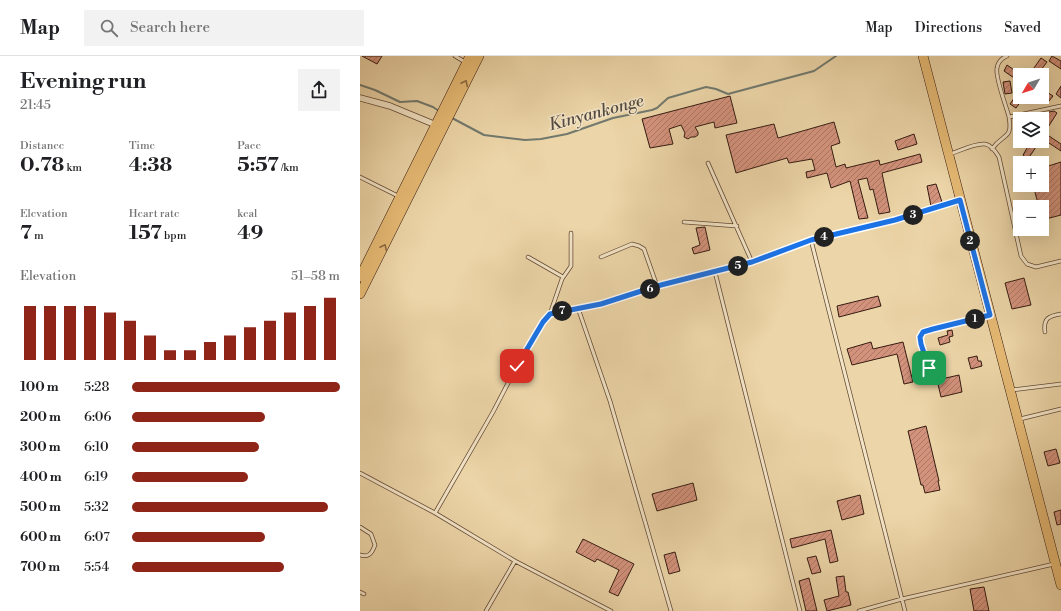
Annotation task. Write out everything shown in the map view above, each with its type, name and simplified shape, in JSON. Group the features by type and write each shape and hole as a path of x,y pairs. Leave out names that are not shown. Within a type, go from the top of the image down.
{"main road":[{"path":"360,277 440,122 479,56"},
{"path":"923,56 1061,585"},
{"path":"448,109 468,59"},
{"path":"360,294 440,122"}],"street":[{"path":"360,98 440,122"}],"lane":[{"path":"455,56 468,59"},
{"path":"992,149 997,142 1008,134 1011,128 997,68 1003,58 1007,56"},
{"path":"1009,117 1061,106"},
{"path":"949,155 975,145 986,144 992,149 999,157 1021,256 1027,264 1036,267 1061,261"},
{"path":"708,163 752,262"},
{"path":"360,177 400,197"},
{"path":"550,314 601,304 657,286 752,262 811,240 895,220 960,200"},
{"path":"684,222 737,226"},
{"path":"435,513 493,412 517,366 543,322 550,314 563,277 571,266 571,233"},
{"path":"811,240 905,611"},
{"path":"601,257 632,244 644,249 657,286"},
{"path":"528,257 563,277"},
{"path":"715,272 800,611"},
{"path":"578,308 610,401 671,611"},
{"path":"1045,332 1044,324 1046,319 1061,314"},
{"path":"929,368 921,344 920,337 923,332 990,315"},
{"path":"1009,390 1061,384"},
{"path":"1017,420 1061,409"},
{"path":"360,473 435,513 515,561 611,611"},
{"path":"360,527 371,534 376,545 373,552 369,555 360,555"},
{"path":"486,611 515,561"},
{"path":"859,611 902,599 1056,564"},
{"path":"360,592 364,594"}],"building":[{"path":"362,56 382,56 377,64"},
{"path":"1052,56 1061,61 1061,69 1049,61"},
{"path":"1041,58 1047,62 1042,68 1034,68"},
{"path":"1007,65 1013,69 1013,77 1004,71"},
{"path":"1010,81 1012,93 1005,94 1003,82"},
{"path":"1061,86 1061,98 1056,94"},
{"path":"1049,93 1053,96 1049,101"},
{"path":"730,96 737,123 715,128 714,122 695,127 698,135 688,139 684,137 685,133 681,125 669,129 673,144 650,148 642,119"},
{"path":"1013,100 1013,104 1019,104 1016,108 1010,104"},
{"path":"1054,111 1057,113 1049,126 1049,112"},
{"path":"834,122 840,143 831,146 836,167 845,164 846,168 879,160 880,165 920,154 922,162 882,173 890,212 879,214 873,189 870,190 867,178 858,180 868,218 859,219 850,181 831,188 827,173 807,178 806,172 815,170 812,159 789,163 787,158 736,173 726,135 774,124 778,138"},
{"path":"914,134 917,144 898,150 895,141"},
{"path":"1049,136 1061,144 1061,151 1049,143"},
{"path":"1027,148 1035,148 1030,156 1023,155"},
{"path":"1061,162 1061,215 1049,218 1049,200 1037,200 1035,192 1049,192 1049,166"},
{"path":"936,184 942,202 931,206 927,186"},
{"path":"705,227 710,250 694,254 692,248 700,245 696,228"},
{"path":"1024,278 1031,305 1012,309 1005,283"},
{"path":"878,296 881,306 839,317 837,306"},
{"path":"952,330 953,336 949,337 950,342 940,345 938,338 948,335 947,331"},
{"path":"871,342 873,349 903,342 913,382 904,384 897,354 852,365 847,349"},
{"path":"977,356 978,361 981,361 982,366 971,369 968,358"},
{"path":"959,375 962,392 941,397 937,380"},
{"path":"926,426 940,490 925,493 923,485 921,485 908,431"},
{"path":"1056,449 1060,463 1048,466 1044,452"},
{"path":"693,483 697,500 657,511 652,494"},
{"path":"860,495 864,514 842,520 837,501"},
{"path":"1061,510 1061,524 1057,525 1054,512"},
{"path":"831,530 838,561 830,563 825,539 792,548 790,539"},
{"path":"583,539 634,564 618,596 609,592 619,570 597,559 595,562 576,552"},
{"path":"675,552 680,571 669,574 664,555"},
{"path":"816,556 821,572 812,574 807,558"},
{"path":"844,576 846,592 848,592 851,605 827,611 824,600 839,596 836,577"},
{"path":"809,578 817,611 806,611 799,581"},
{"path":"984,587 989,611 974,611 970,589"}],"waterway":[{"name":"Kinyankonge","path":"452,118 484,135 525,140 541,139 567,134 613,118 652,110 657,108 668,98 706,87 728,94 814,71 836,56"},
{"name":"Kinyankonge","path":"360,85 375,90 400,102 417,101 439,111"}],"route":[{"path":"517,366 543,322 550,314 601,304 657,286 752,262 811,240 895,220 960,200 990,315 923,332 920,337 921,344 929,368"}]}
